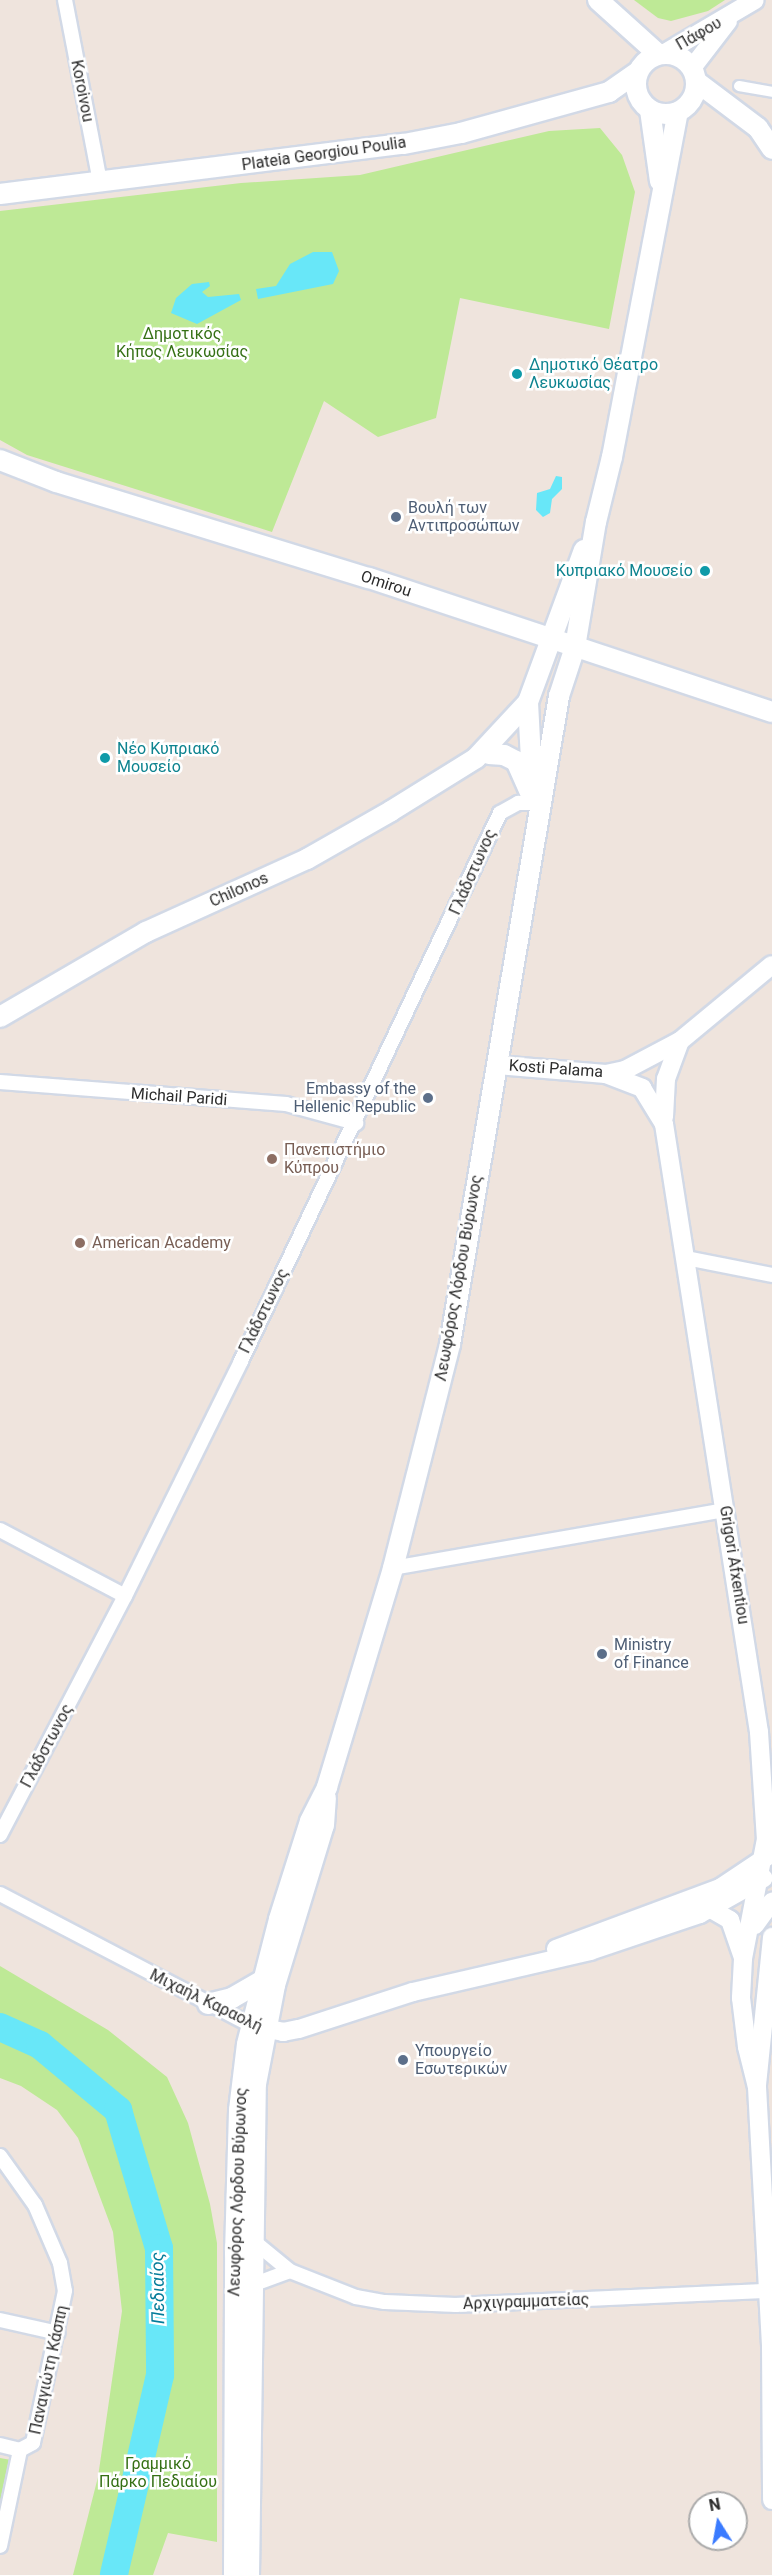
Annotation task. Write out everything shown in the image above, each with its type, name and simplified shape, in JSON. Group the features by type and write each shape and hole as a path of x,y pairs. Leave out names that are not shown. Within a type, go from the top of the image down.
{"main road":[{"path":"598,0 627,23 652,60"},
{"path":"652,60 678,56 695,75 758,128 772,149"},
{"name":"Plateia Georgiou Poulia","path":"0,194 359,152 461,133 609,92 652,60"},
{"path":"652,60 637,91 650,110 661,195"},
{"path":"650,110 664,114 678,112 692,99 695,75"},
{"path":"596,522 612,457 678,112"},
{"name":"Omirou","path":"0,460 56,482 772,712"},
{"name":"Λεωφόρος Λόρδου Βύρωνος","path":"532,867 534,774 528,702 596,522"},
{"name":"Λεωφόρος Λόρδου Βύρωνος","path":"249,2575 251,2239 254,2111 261,1981 310,1821 327,1787 393,1568 450,1344 559,696 574,647 596,522"},
{"name":"Chilonos","path":"0,1017 146,932 308,859 530,729 559,696"},
{"path":"482,756 528,702"},
{"path":"482,756 504,755 516,761 525,774 532,803"},
{"name":"Λεωφόρος Λόρδου Βύρωνος","path":"234,2575 238,2120 258,2028 324,1825 327,1787"},
{"path":"208,2004 232,1998 261,1981"}],"street":[{"name":"Koroivou","path":"65,0 100,181"},
{"name":"Πάφου","path":"652,60 755,0"},
{"name":"Πάφου","path":"695,75 732,15"},
{"path":"739,86 772,92"},
{"name":"Γλάδστωνος","path":"0,1835 124,1596 356,1123 500,813 518,803 532,803"},
{"name":"Kosti Palama","path":"497,1065 606,1074 635,1067 680,1041 772,965"},
{"path":"664,1124 666,1079 680,1041"},
{"name":"Grigori Afxentiou","path":"606,1074 642,1088 664,1124 726,1510 759,1732 766,1818 767,1866 745,1951 744,2021 757,2087"},
{"name":"Michail Paridi","path":"0,1082 286,1104 356,1123"},
{"path":"686,1258 772,1275"},
{"path":"393,1568 726,1510"},
{"path":"0,1530 124,1596"},
{"path":"759,1732 772,1766"},
{"name":"Μιχαήλ Καραολή","path":"495,1971 590,1951 711,1909 767,1866"},
{"name":"Μιχαήλ Καραολή","path":"0,1894 258,2028 299,2029 495,1971 720,1888 767,1866"},
{"path":"745,1951 764,1910 772,1902"},
{"path":"711,1909 730,1920 745,1951"},
{"path":"772,1937 765,1993 763,2054 757,2087 772,2349 772,2500"},
{"name":"Παναγιώτη Κάσπη","path":"0,2156 24,2186 60,2263 65,2291 33,2444 20,2450"},
{"name":"Αρχιγραμματείας","path":"251,2239 290,2271 356,2297 418,2304 768,2291"},
{"path":"252,2285 290,2271"},
{"path":"0,2320 58,2333"},
{"path":"0,2445 20,2450 0,2546"}],"green space":[{"path":"634,0 725,0 708,11 671,21 658,18"},
{"name":"Δημοτικός Κήπος Λευκωσίας","path":"600,128 622,155 635,192 609,329 460,298 436,418 378,437 324,401 272,532 27,455 0,440 0,211 241,183 360,175 549,131"},
{"name":"Γραμμικό Πάρκο Πεδιαίου","path":"0,1966 108,2030 167,2077 188,2123 210,2204 217,2243 217,2542 168,2533 153,2575 73,2575 98,2477 122,2311 113,2232 78,2138 57,2110 21,2086 0,2078"},
{"path":"0,2458 11,2460 0,2511"}],"water":[{"path":"313,252 332,252 339,271 333,284 258,299 256,289 276,286 290,264"},
{"path":"209,282 210,286 202,292 208,297 239,294 241,300 197,324 171,313 176,298 192,284"},
{"path":"556,476 562,477 562,489 552,499 550,513 543,517 536,510 537,493 550,489"}],"waterway":[{"name":"Πεδιαίος","path":"0,2027 40,2045 118,2110 159,2248 160,2375 114,2575"}],"place":[{"name":"Δημοτικό Θέατρο Λευκωσίας","path":"517,374"},
{"name":"Βουλή των Αντιπροσώπων","path":"396,517"},
{"name":"Κυπριακό Μουσείο","path":"705,571"},
{"name":"Νέο Κυπριακό Μουσείο","path":"105,758"},
{"name":"Embassy of the Hellenic Republic","path":"428,1098"},
{"name":"Πανεπιστήμιο Κύπρου","path":"272,1159"},
{"name":"American Academy","path":"80,1243"},
{"name":"Ministry of Finance","path":"602,1654"},
{"name":"Υπουργείο Εσωτερικών","path":"403,2060"}]}
